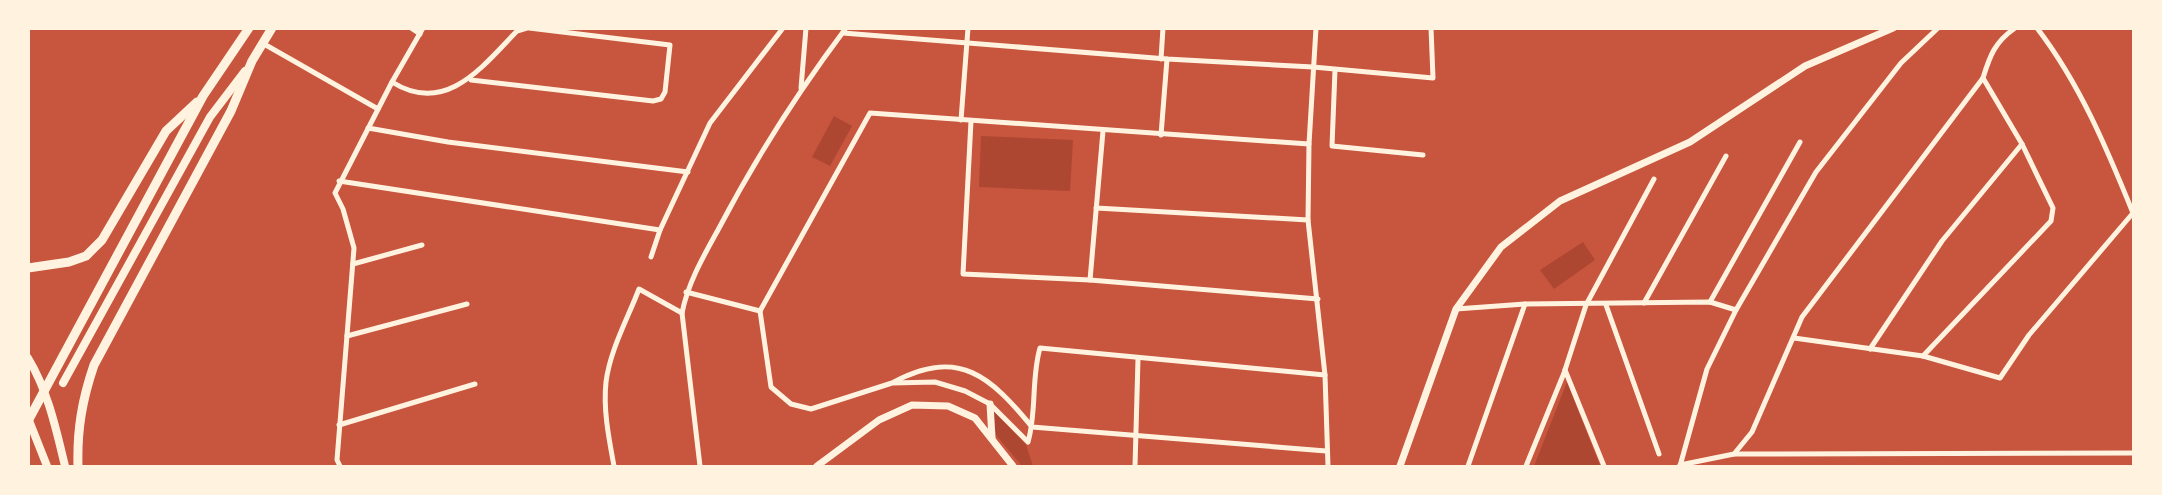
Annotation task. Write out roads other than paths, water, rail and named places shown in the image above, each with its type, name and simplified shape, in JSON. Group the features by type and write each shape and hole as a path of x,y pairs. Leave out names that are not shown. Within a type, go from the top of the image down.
{"main road":[{"path":"47,466 28,420 110,273 203,96 249,28"},
{"path":"63,383 210,117 264,44 272,28"},
{"path":"78,466 78,422 94,365 231,111 252,61"},
{"path":"28,268 69,262 86,256 102,240 166,131 203,96"},
{"path":"28,358 37,373 53,417 65,466"}],"street":[{"path":"340,466 337,460 339,425 354,248 344,209 335,193 339,181 392,82 422,31 411,28"},
{"path":"392,82 419,93 433,93 456,88 471,80 517,31 528,28 670,45 665,92 661,99 653,101 471,80"},
{"path":"651,257 660,230 710,123 783,28"},
{"path":"801,90 806,28"},
{"path":"961,120 968,28"},
{"path":"1161,135 1163,28"},
{"path":"1317,28 1309,144 1308,220 1325,375 1328,466"},
{"path":"699,466 682,313 686,292 741,186 801,90 844,31 1164,59 1313,67 1433,78 1431,28"},
{"path":"1400,466 1456,309 1501,247 1560,201 1690,142 1805,66 1893,28"},
{"path":"1938,28 1901,63 1816,172 1736,310 1707,369 1680,466 1734,454 2133,453"},
{"path":"1734,454 1752,432 1802,317 1983,78 1992,50 2001,38 2015,28"},
{"path":"1794,338 1923,356 2000,378 2029,335 2133,213 2101,135 2057,54 2037,28"},
{"path":"264,44 378,109"},
{"path":"1335,70 1332,146 1423,155"},
{"path":"1923,356 2051,221 2053,208 2022,144 1983,78"},
{"path":"1309,144 870,113 760,310 771,387 791,404 811,409 892,383 914,371 932,368 963,369 990,381 1032,427 1326,450"},
{"path":"971,121 963,274 1090,279 1318,299"},
{"path":"368,128 481,146 688,172"},
{"path":"1090,279 1103,131"},
{"path":"1710,302 1800,142"},
{"path":"1870,349 1942,241 2022,144"},
{"path":"1644,303 1726,156"},
{"path":"1526,466 1565,370 1586,305 1654,180"},
{"path":"339,181 660,230"},
{"path":"1096,208 1308,220"},
{"path":"353,264 422,245"},
{"path":"614,466 606,410 606,381 613,355 639,288 682,313"},
{"path":"686,292 760,310"},
{"path":"1456,309 1525,304 1606,305 1710,302 1736,310"},
{"path":"347,336 467,304"},
{"path":"1468,466 1525,304"},
{"path":"1606,305 1659,454"},
{"path":"892,383 935,382 965,391 990,404 1028,442 1032,427 1035,363 1040,348 1325,375"},
{"path":"1135,466 1138,358"},
{"path":"1565,370 1604,466"},
{"path":"339,425 475,384"},
{"path":"990,404 992,438"},
{"path":"817,466 879,420 912,405 948,406 975,418 1013,466"}]}
